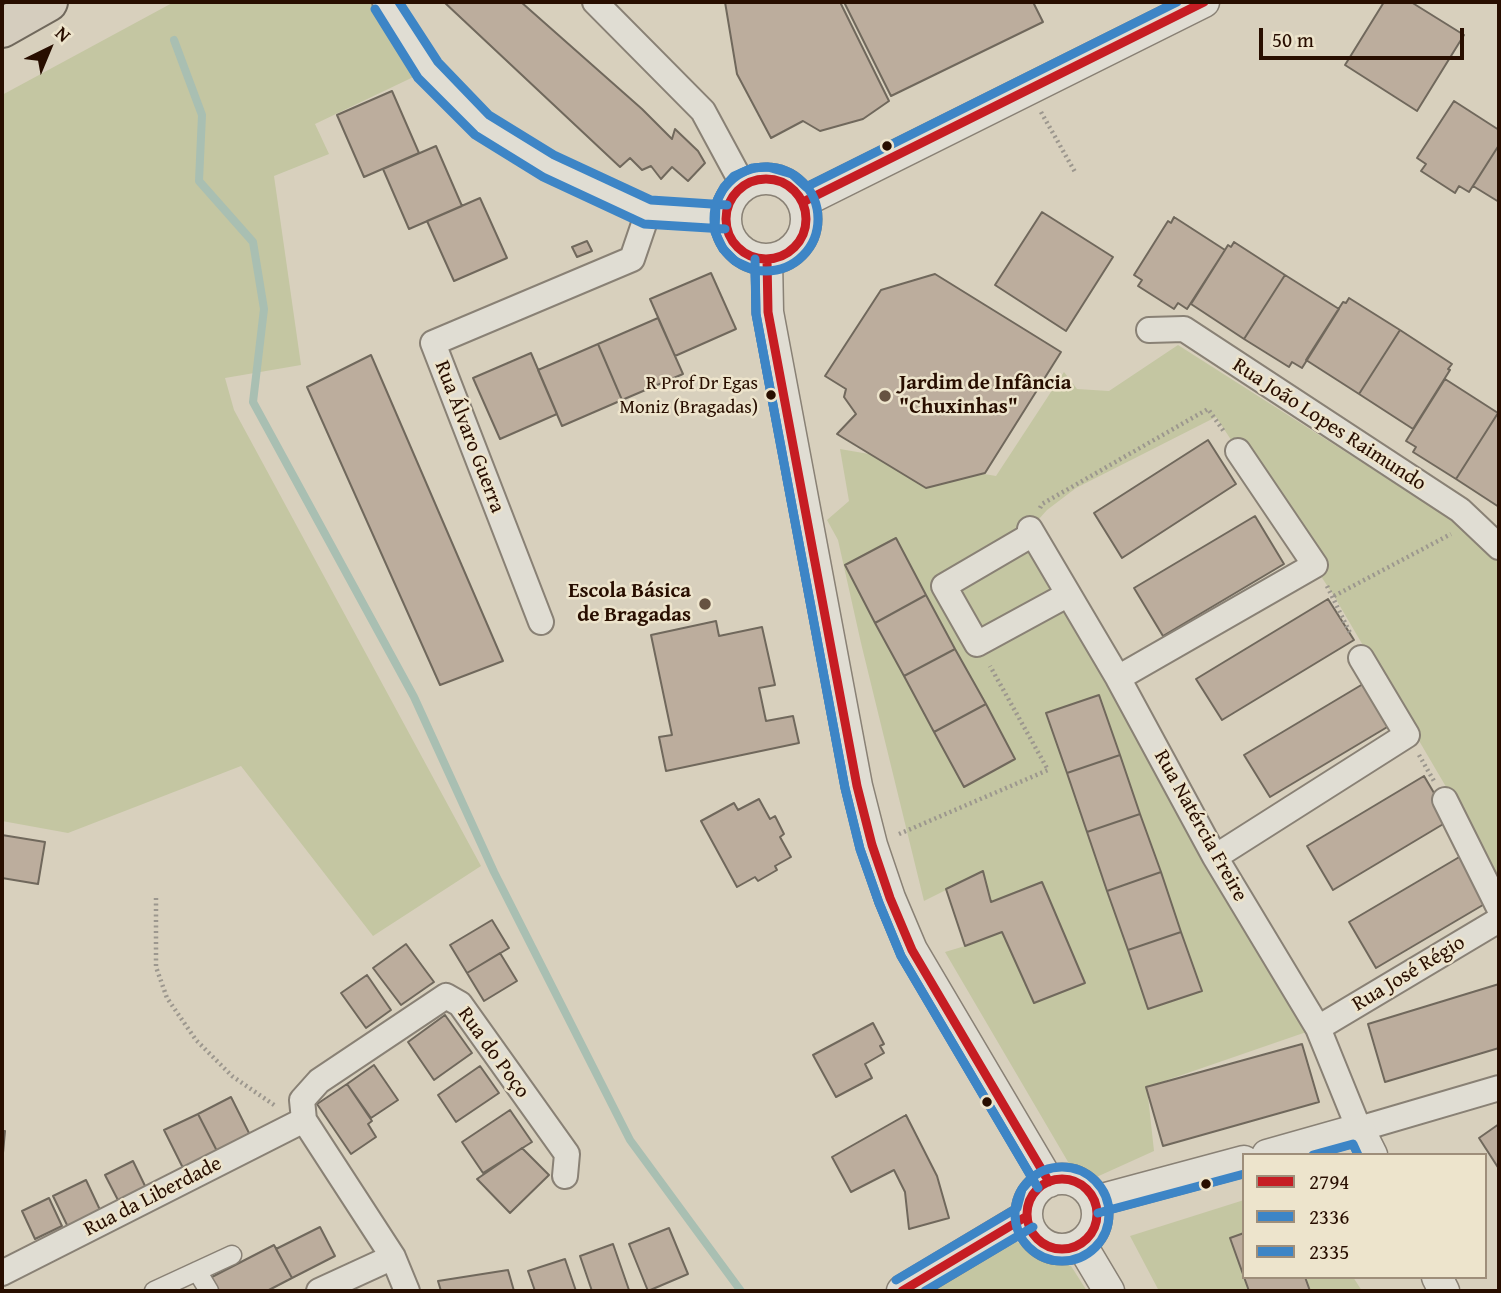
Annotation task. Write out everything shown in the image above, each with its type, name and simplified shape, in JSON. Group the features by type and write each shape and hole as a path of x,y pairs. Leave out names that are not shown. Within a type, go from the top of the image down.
{"highway":[{"path":"2,28 48,2"}],"street":[{"path":"385,2 428,69 481,125 548,166 648,212 726,218"},
{"path":"595,2 703,111 743,186"},
{"path":"803,202 1204,2"},
{"path":"754,180 777,180 796,193 803,202 805,228 800,241 780,257 754,257 742,251 727,230 728,205 734,194 754,180"},
{"name":"Rua Álvaro Guerra","path":"541,622 433,343 632,259 648,212"},
{"path":"767,259 768,312 852,759 872,845 912,950 1049,1182"},
{"name":"Rua João Lopes Raimundo","path":"1149,330 1184,329 1460,510 1499,547"},
{"path":"1118,678 1315,565 1238,451"},
{"path":"1031,532 944,586 978,644 1068,595"},
{"name":"Rua Natércia Freire","path":"1031,532 1118,678 1215,857 1318,1028 1366,1142"},
{"path":"1215,857 1407,735 1361,658"},
{"path":"1445,800 1499,908"},
{"name":"Rua José Régio","path":"1318,1028 1499,920"},
{"name":"Rua do Poço","path":"304,1120 302,1100 319,1081 446,996 460,1004 566,1154 565,1176"},
{"path":"1282,1153 1366,1142 1499,1088"},
{"path":"304,1120 393,1257 407,1291"},
{"name":"Rua da Liberdade","path":"2,1273 304,1120"},
{"path":"1095,1201 1242,1162"},
{"path":"1071,1180 1089,1192 1095,1201 1096,1225 1081,1244 1070,1248 1046,1245 1030,1228 1027,1216 1032,1195 1049,1182 1071,1180"},
{"path":"902,1291 1027,1216"},
{"path":"1081,1244 1109,1291"},
{"path":"154,1291 232,1255"},
{"path":"319,1291 393,1257"},
{"path":"197,1270 209,1291"}],"path":[{"path":"1029,91 1075,172"},
{"path":"1031,532 1042,504 1208,409"},
{"path":"1334,596 1473,522"},
{"path":"1315,565 1334,596 1361,658"},
{"path":"872,845 1048,770 978,644"},
{"path":"1407,735 1445,800"},
{"path":"156,898 156,967 167,998 196,1040 232,1076 266,1101 304,1120"}],"green space":[{"path":"174,2 385,2 428,70 315,124 329,154 274,176 301,365 225,378 234,410 481,866 373,936 241,766 68,833 2,821 2,95"},
{"path":"1178,345 1410,493 1473,522 1499,555 1499,877 1334,596 1216,417 1076,488 1047,510 1030,529 1318,1028 1147,1087 1154,1151 1081,1184 945,952 965,946 946,890 924,901 838,540 827,520 849,501 840,449 996,476 1064,372 1077,389 1109,391"},
{"path":"1242,1201 1242,1279 1354,1279 1362,1291 1159,1291 1130,1236"},
{"path":"1001,1235 1071,1266 1087,1291 903,1291"}],"building":[{"path":"444,2 521,2 672,139 675,129 698,151 705,163 688,181 672,167 661,179 651,166 642,170 630,158 620,167"},
{"path":"725,2 840,2 889,101 863,119 820,131 803,121 771,138 737,74"},
{"path":"844,2 1033,2 1043,22 891,96"},
{"path":"1384,2 1411,2 1464,35 1417,111 1345,65"},
{"path":"392,91 419,153 364,177 337,115"},
{"path":"1454,101 1499,130 1499,145 1469,192 1459,186 1455,193 1421,171 1426,164 1417,158"},
{"path":"1499,145 1499,202 1473,186"},
{"path":"436,146 462,206 409,229 383,169"},
{"path":"480,198 507,258 454,281 427,221"},
{"path":"1042,212 1113,257 1066,331 995,285"},
{"path":"1174,217 1225,250 1187,309 1178,303 1174,309 1138,286 1142,280 1134,275 1168,221 1171,223"},
{"path":"587,241 592,251 577,257 572,247"},
{"path":"1234,242 1285,275 1244,339 1191,304 1228,245 1231,247"},
{"path":"711,273 736,329 675,356 650,299"},
{"path":"935,274 1061,352 985,473 926,488 837,434 856,414 844,397 846,389 825,376 881,290"},
{"path":"1285,275 1339,309 1302,368 1292,362 1289,367 1244,339"},
{"path":"1349,298 1400,330 1359,394 1306,360 1343,302 1346,303"},
{"path":"658,318 683,374 622,400 598,344"},
{"path":"1400,330 1452,364 1413,429 1359,394"},
{"path":"598,344 622,400 562,426 538,370"},
{"path":"531,353 557,414 500,439 473,378"},
{"path":"371,355 503,661 440,685 307,387"},
{"path":"1445,379 1498,413 1456,479 1413,452 1416,447 1406,441"},
{"path":"1499,414 1499,507 1456,479"},
{"path":"1208,440 1236,484 1122,558 1094,513"},
{"path":"1255,516 1284,564 1163,636 1134,588"},
{"path":"896,538 926,595 875,623 845,565"},
{"path":"926,595 955,649 904,676 875,623"},
{"path":"1328,599 1354,640 1222,720 1196,679"},
{"path":"716,621 719,636 762,627 775,685 759,688 766,721 793,716 799,743 666,771 659,737 672,735 651,635"},
{"path":"955,649 986,704 934,732 904,676"},
{"path":"1368,681 1394,723 1270,797 1244,755"},
{"path":"1099,695 1120,755 1067,773 1046,713"},
{"path":"986,704 1015,759 964,787 934,732"},
{"path":"1120,755 1140,814 1087,832 1067,773"},
{"path":"1424,776 1450,820 1333,890 1307,846"},
{"path":"759,799 770,819 775,816 784,834 780,837 791,857 775,866 777,870 758,881 755,877 737,887 701,821 734,803 738,810"},
{"path":"1140,814 1161,872 1107,891 1087,832"},
{"path":"2,835 45,842 38,884 2,878"},
{"path":"1461,856 1488,902 1376,968 1349,922"},
{"path":"983,871 991,902 1042,882 1085,983 1034,1003 1002,932 965,946 946,889"},
{"path":"1161,872 1181,932 1128,950 1107,891"},
{"path":"492,920 509,948 467,973 450,945"},
{"path":"1181,932 1202,991 1148,1009 1128,950"},
{"path":"406,944 434,982 401,1005 373,968"},
{"path":"500,953 517,981 484,1001 467,973"},
{"path":"367,975 391,1010 366,1028 341,993"},
{"path":"1499,984 1499,1048 1385,1082 1368,1024"},
{"path":"445,1015 472,1053 434,1080 408,1042"},
{"path":"873,1023 884,1044 880,1046 884,1053 865,1064 872,1078 836,1097 813,1055"},
{"path":"1302,1044 1319,1102 1163,1146 1146,1087"},
{"path":"374,1065 398,1100 371,1118 347,1084"},
{"path":"480,1066 499,1093 456,1122 438,1095"},
{"path":"347,1084 372,1121 368,1124 376,1137 351,1154 317,1104"},
{"path":"231,1097 251,1137 218,1153 198,1114"},
{"path":"510,1110 532,1142 483,1173 462,1142"},
{"path":"198,1114 218,1153 184,1170 164,1130"},
{"path":"906,1115 937,1176 949,1218 909,1229 905,1192 894,1170 851,1192 832,1157"},
{"path":"1499,1124 1499,1169 1479,1138"},
{"path":"2,1131 5,1131 2,1164"},
{"path":"522,1148 549,1175 510,1213 477,1179"},
{"path":"133,1161 147,1190 120,1204 105,1175"},
{"path":"86,1180 101,1212 68,1227 53,1196"},
{"path":"49,1198 62,1226 35,1239 22,1211"},
{"path":"320,1227 335,1256 292,1278 276,1249"},
{"path":"669,1228 688,1274 648,1291 629,1244"},
{"path":"1242,1234 1242,1271 1230,1238"},
{"path":"613,1244 629,1290 592,1291 580,1256"},
{"path":"274,1245 292,1278 267,1291 215,1291 208,1279"},
{"path":"565,1259 576,1291 535,1291 528,1271"},
{"path":"508,1270 514,1291 441,1291 438,1281"},
{"path":"1245,1279 1306,1279 1310,1291 1249,1291"}],"waterway":[{"path":"174,40 202,115 199,181 253,242 264,309 253,402 414,697 494,872 630,1140 741,1291"}],"transit line":[{"name":"2335","path":"399,2 438,62 489,115 554,155 651,200 727,205"},
{"name":"2335","path":"896,1280 1017,1208 1022,1189 1032,1178 901,956 860,849 845,788 756,314 755,270 735,261 723,249 715,232 716,203 724,187 734,176 752,168 768,167 792,174 806,187 1177,2"},
{"name":"2794","path":"803,202 1204,2"},
{"name":"2336","path":"375,9 418,78 475,135 543,177 644,224 725,229"},
{"name":"2336","path":"766,167 786,171 803,182 814,199 818,219 814,239 803,256 786,267 766,271 746,267 729,256 718,239 714,219 718,199 729,182 746,171 766,167"},
{"name":"2794","path":"766,179 781,182 794,191 803,204 806,219 803,234 794,247 781,256 766,259 751,256 738,247 729,234 726,219 729,204 738,191 751,182 766,179"},
{"name":"2336","path":"755,259 756,314 845,788 860,849 901,956 1038,1188"},
{"name":"2794","path":"767,259 768,312 857,786 872,845 912,950 1049,1182"},
{"name":"2336","path":"1320,1153 1353,1144 1357,1153"},
{"name":"2336","path":"1062,1167 1080,1171 1095,1181 1105,1196 1109,1214 1105,1232 1095,1247 1080,1257 1062,1261 1044,1257 1029,1247 1019,1232 1015,1214 1019,1196 1029,1181 1044,1171 1062,1167"},
{"name":"2336","path":"1098,1213 1242,1175"},
{"name":"2794","path":"1062,1179 1081,1185 1091,1195 1097,1214 1091,1233 1081,1243 1062,1249 1043,1243 1033,1233 1027,1214 1033,1195 1043,1185 1062,1179"},
{"name":"2794","path":"902,1291 1027,1216"},
{"name":"2336","path":"925,1291 1033,1227"}],"place":[{"name":"R Prof Dr Egas Moniz (Bragadas)","path":"771,395"},
{"name":"Jardim de Infância \"Chuxinhas\"","path":"885,396"},
{"name":"Escola Básica de Bragadas","path":"705,604"}]}
